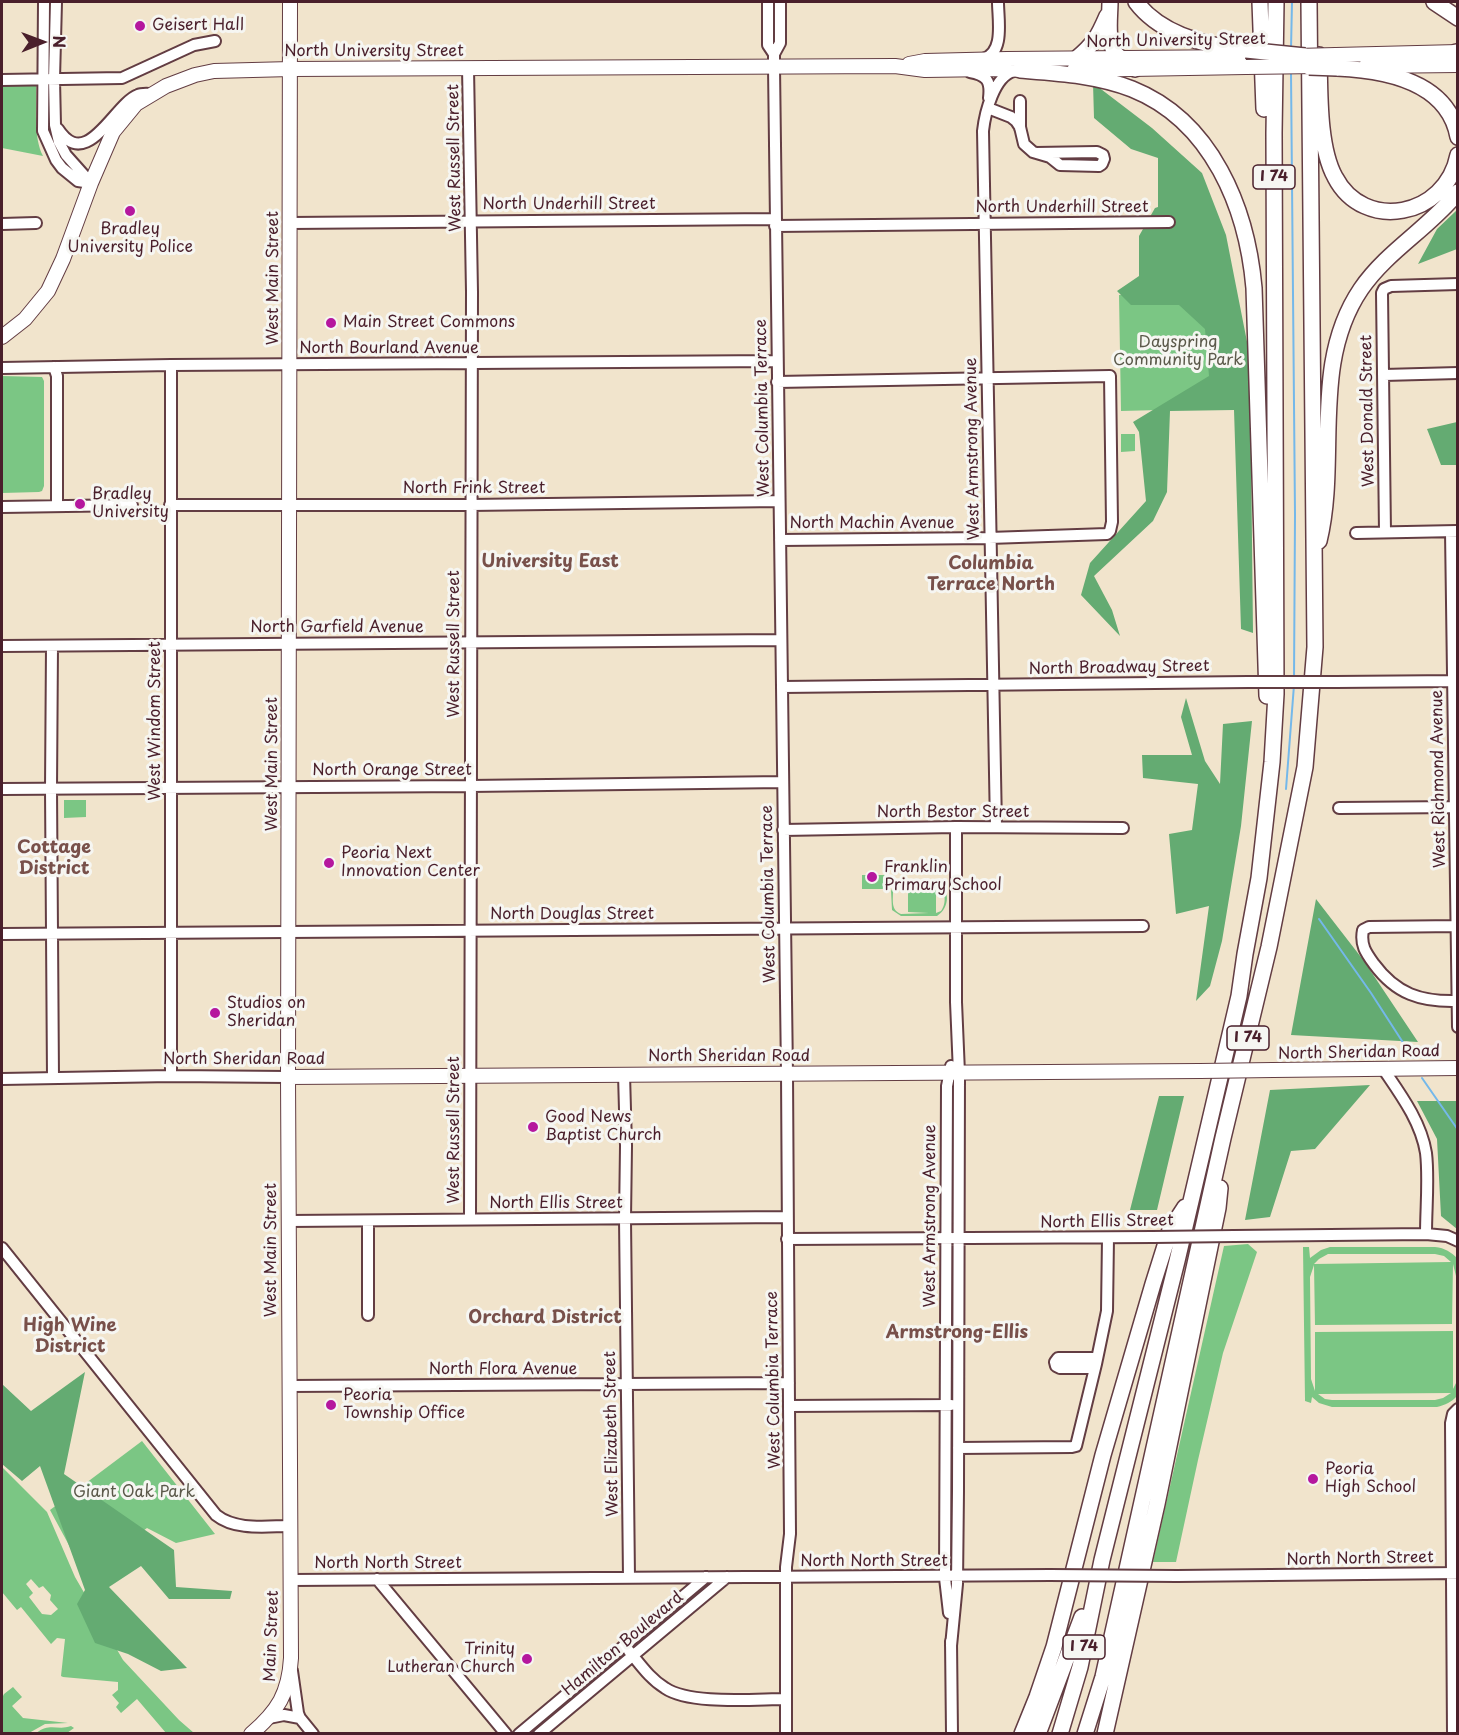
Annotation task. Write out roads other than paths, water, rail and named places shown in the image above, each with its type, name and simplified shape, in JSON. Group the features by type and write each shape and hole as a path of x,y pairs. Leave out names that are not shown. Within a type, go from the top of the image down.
{"highway":[{"path":"1136,2 1155,21 1180,35 1246,58 1336,63 1406,80 1422,87 1440,100 1449,112 1458,137"},
{"path":"1260,2 1275,353"},
{"name":"I 74","path":"1060,1734 1080,1666 1102,1560 1177,1261 1239,996 1259,878 1272,762 1276,694 1274,133 1276,2"},
{"name":"I 74","path":"1088,1730 1103,1677 1223,1138 1269,947 1305,767 1315,647 1309,2"},
{"path":"1318,2 1320,95 1325,142 1333,173 1344,190 1355,200 1372,208 1390,211 1411,209 1428,201 1441,190 1453,171 1458,155"},
{"path":"1434,2 1458,18"},
{"path":"1110,6 1112,45 1121,58 1135,69"},
{"path":"1076,59 1096,41 1110,6"},
{"path":"1018,70 1105,80 1135,90 1162,106 1186,124 1212,155 1238,210 1250,250 1254,288 1265,673 1272,762"},
{"path":"1315,562 1325,519 1330,385 1345,318 1360,290 1377,268 1442,211 1458,192"},
{"path":"1105,1734 1160,1492 1218,1208 1223,1138"},
{"path":"1022,1734 1054,1647 1103,1455 1170,1230 1192,1196"},
{"path":"1038,1734 1053,1699 1102,1560"}],"main road":[{"name":"West Main Street","path":"290,2 288,1077 290,1526"},
{"path":"1336,63 1457,56"},
{"name":"North University Street","path":"895,66 925,61 982,59 1246,58"},
{"name":"North University Street","path":"2,337 25,319 48,291 113,132 127,113 136,104 181,79 214,71 774,61 895,66 925,70 1135,69 1246,58"},
{"name":"North Sheridan Road","path":"288,1077 1458,1068"},
{"name":"Main Street","path":"251,1734 269,1718 279,1704 290,1676 290,1526"}],"street":[{"path":"44,2 49,80 59,142 66,155 91,183"},
{"path":"56,2 43,131 56,160 68,174 78,181 91,183"},
{"name":"West Columbia Terrace","path":"768,2 768,45 774,61"},
{"name":"West Columbia Terrace","path":"780,2 780,43 774,61 787,1073 790,1534 786,1577 786,1734"},
{"path":"982,59 991,56 998,40 998,2"},
{"path":"2,80 122,78 194,45 215,41"},
{"name":"West Russell Street","path":"468,68 471,220 470,1219"},
{"name":"West Armstrong Avenue","path":"951,70 979,74 984,76 989,85 988,108 983,131 996,827"},
{"name":"West Armstrong Avenue","path":"988,108 1000,80 1007,72 1018,70"},
{"path":"55,125 65,138 73,142 85,142 103,130 121,107 138,95 153,94"},
{"path":"1020,101 1020,129"},
{"path":"988,108 1011,117 1018,124 1024,144 1036,153 1050,157 1059,165 1099,166 1104,159 1103,155 1097,152 1036,153"},
{"name":"North Underhill Street","path":"290,223 471,220 985,224 1169,222"},
{"path":"2,224 36,223"},
{"name":"West Donald Street","path":"1385,532 1382,296 1384,289 1391,286 1458,284"},
{"name":"North Bourland Avenue","path":"2,368 777,362"},
{"name":"West Windom Street","path":"171,365 171,1076"},
{"path":"54,368 57,376 57,506"},
{"path":"1384,375 1458,373"},
{"name":"North Machin Avenue","path":"780,540 1102,536 1108,533 1112,522 1110,376 988,378"},
{"path":"777,382 988,378"},
{"name":"North Frink Street","path":"170,505 470,505 779,501"},
{"path":"2,507 132,505"},
{"path":"1356,532 1454,531"},
{"name":"West Richmond Avenue","path":"1454,531 1458,1027"},
{"name":"North Garfield Avenue","path":"2,646 781,640"},
{"path":"52,646 52,1078"},
{"name":"North Broadway Street","path":"782,687 1455,681"},
{"name":"North Orange Street","path":"2,789 783,782"},
{"path":"1339,808 1456,807"},
{"name":"West Armstrong Avenue","path":"951,1646 957,1576 958,1448 958,1239 953,1057 956,1002 956,827"},
{"name":"North Bestor Street","path":"783,830 956,827 1123,828"},
{"name":"North Douglas Street","path":"2,934 1143,926"},
{"path":"1456,1001 1428,1000 1413,996 1398,988 1381,972 1365,951 1362,943 1365,928 1371,926 1457,926"},
{"path":"1384,1070 1418,1126 1424,1147 1426,1234 1451,1236 1458,1241"},
{"name":"West Armstrong Avenue","path":"951,1734 950,1614 945,1576 946,1239 947,1084 954,1073"},
{"name":"West Elizabeth Street","path":"624,1074 629,1578"},
{"name":"North Sheridan Road","path":"2,1079 171,1076 288,1077"},
{"name":"North Ellis Street","path":"288,1221 787,1217"},
{"path":"368,1221 368,1315"},
{"name":"North Ellis Street","path":"787,1239 1426,1234"},
{"path":"958,1448 1076,1446 1107,1311 1108,1238"},
{"path":"2,1248 216,1515 240,1525 290,1526"},
{"name":"North Flora Avenue","path":"289,1386 789,1383"},
{"path":"789,1406 958,1405"},
{"path":"1453,1734 1455,1573 1451,1423 1453,1414 1458,1409"},
{"name":"North North Street","path":"291,1580 1455,1573"},
{"name":"Hamilton Boulevard","path":"519,1734 706,1577"},
{"name":"Hamilton Boulevard","path":"539,1734 727,1577"},
{"path":"377,1579 506,1734"},
{"path":"625,1646 658,1683 678,1695 696,1699 786,1699"},
{"path":"291,1658 300,1718 313,1734"},
{"path":"269,1718 285,1715 300,1718"}],"waterway":[{"path":"1291,49 1292,2"},
{"path":"1291,73 1295,515 1294,679"},
{"path":"1286,789 1294,685"},
{"path":"1319,919 1413,1058"},
{"path":"1422,1078 1458,1130"}],"place":[{"name":"Geisert Hall","path":"140,26"},
{"name":"Bradley University Police","path":"130,211"},
{"name":"Main Street Commons","path":"331,323"},
{"name":"Bradley University","path":"80,504"},
{"name":"Peoria Next Innovation Center","path":"329,863"},
{"name":"Franklin Primary School","path":"872,877"},
{"name":"Studios on Sheridan","path":"215,1013"},
{"name":"Good News Baptist Church","path":"533,1127"},
{"name":"Peoria Township Office","path":"331,1405"},
{"name":"Peoria High School","path":"1313,1479"},
{"name":"Trinity Lutheran Church","path":"527,1659"}],"district":[{"name":"University East","path":"550,562"},
{"name":"Columbia Terrace North","path":"991,574"},
{"name":"Cottage District","path":"54,858"},
{"name":"Orchard District","path":"545,1318"},
{"name":"Armstrong-Ellis","path":"957,1333"},
{"name":"High Wine District","path":"70,1336"}],"park label":[{"name":"Dayspring Community Park","path":"1178,352"},
{"name":"Giant Oak Park","path":"134,1493"}]}
